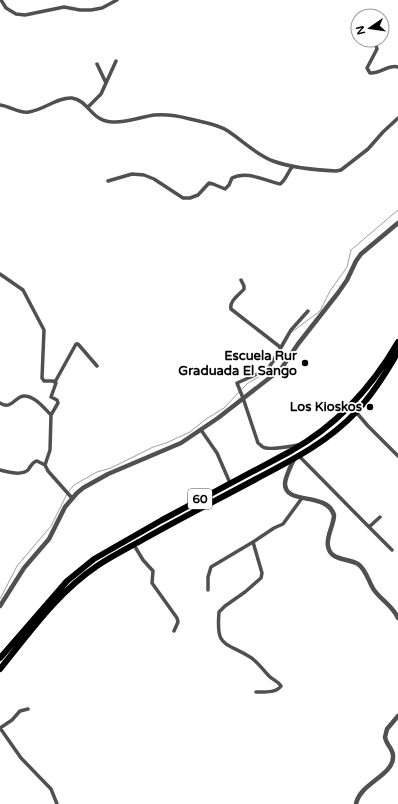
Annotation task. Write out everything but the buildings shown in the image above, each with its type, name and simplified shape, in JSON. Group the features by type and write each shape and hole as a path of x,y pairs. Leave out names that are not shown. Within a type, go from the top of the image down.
{"highway":[{"name":"60","path":"0,658 67,581 94,559 133,536 304,444 331,423 355,401 384,366 398,342"},
{"name":"60","path":"0,669 52,605 68,588 97,566 296,457 333,433 356,412 380,381 398,352"}],"street":[{"path":"1,0 6,8 16,14 25,15 64,7 80,10 91,10 102,8 117,0"},
{"path":"377,48 367,68 370,73 375,73 394,66 398,67"},
{"path":"88,108 101,94 116,61"},
{"path":"97,64 106,83"},
{"path":"0,105 24,113 31,112 62,99 72,98 82,102 97,118 108,122 123,121 155,115 173,116 209,124 227,130 257,153 273,161 293,166 332,171 341,170 368,149 398,118"},
{"path":"108,180 132,174 144,175 154,179 184,198 190,198 198,195 209,183 225,189 229,185 232,178 241,174 280,184 283,182 293,166"},
{"path":"0,606 24,568 49,539 71,497 83,488 108,474 181,443 218,418 281,368 338,293 361,254 398,223"},
{"path":"0,274 25,293 44,333 41,370 42,378 44,382 56,382"},
{"path":"241,280 244,289 231,304 231,309 280,347"},
{"path":"304,444 271,448 264,448 261,446 258,442 237,383 270,366 291,330 308,311"},
{"path":"45,465 50,450 51,415 58,403 57,400 51,397 56,382 76,344 78,344 97,366"},
{"path":"0,403 5,406 9,405 22,396 25,396 38,402 51,415"},
{"path":"356,412 398,456"},
{"path":"201,430 217,453 230,483"},
{"path":"392,550 296,457 287,474 286,486 290,494 316,500 329,506 334,515 327,544 330,551 338,558 360,566 374,590 391,606 398,618"},
{"path":"0,470 10,473 23,472 28,470 34,462 37,461 45,465 48,471 71,497"},
{"path":"208,590 208,577 211,567 283,524 302,498"},
{"path":"369,527 380,517"},
{"path":"253,542 262,573 261,578 246,592 221,610 219,614 220,634 222,641 234,650 252,658 266,673 279,682 281,686 277,690 256,692"},
{"path":"134,545 152,571 152,583 177,618 178,622 174,631"},
{"path":"28,709 20,711 12,720 0,728 20,758 51,789 57,804"},
{"path":"356,804 362,791 392,763 393,752 385,740 385,733 398,716"}],"waterway":[{"path":"292,332 320,311 330,291 347,267 351,250 398,210"},
{"path":"274,363 288,338"},
{"path":"242,389 248,383 269,371 271,367"},
{"path":"69,491 74,485 97,472 111,468 153,447 190,432 206,419 224,408 240,391"},
{"path":"0,599 17,566 51,526 67,494"}],"place":[{"name":"Escuela Rur Graduada El Sango","path":"305,363"},
{"name":"Los Kioskos","path":"370,407"}]}
